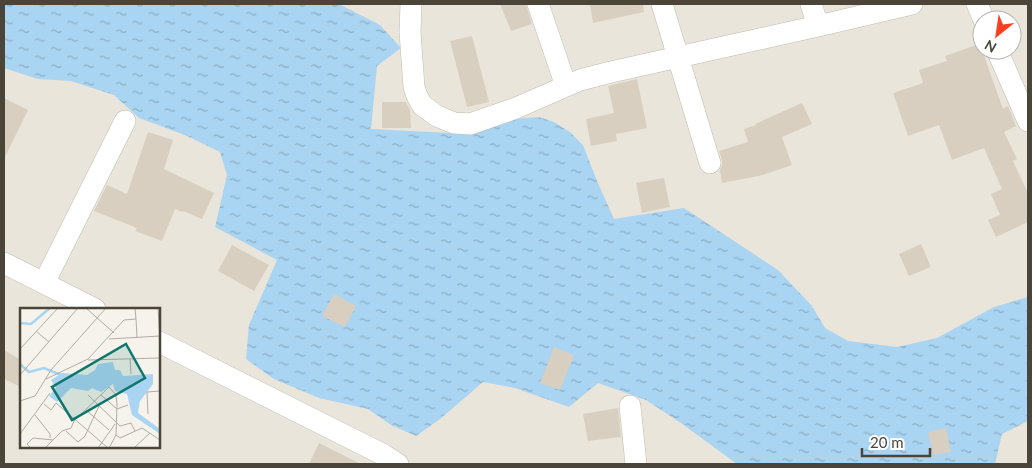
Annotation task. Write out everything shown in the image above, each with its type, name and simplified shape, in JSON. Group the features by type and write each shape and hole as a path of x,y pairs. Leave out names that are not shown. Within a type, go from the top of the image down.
{"street":[{"path":"411,4 410,32 414,87 417,96 422,105 437,116 454,123 470,124 516,108 580,80 912,4"},
{"path":"538,4 566,86"},
{"path":"662,4 710,163"},
{"path":"810,4 818,26"},
{"path":"1001,60 1028,122"},
{"path":"44,283 125,121"},
{"path":"4,263 93,308"},
{"path":"160,343 384,455 398,464"},
{"path":"630,406 636,464"}],"shaded area":[{"path":"4,4 1028,4 1028,464 4,464"}],"water":[{"path":"4,4 339,4 380,25 401,48 377,66 371,129 470,134 511,119 539,117 554,122 570,132 583,145 614,219 684,208 778,270 812,306 825,328 848,341 897,347 937,338 994,307 1028,297 1028,421 1002,434 995,464 737,464 646,400 598,383 569,407 515,388 483,382 440,419 416,436 391,425 368,409 319,398 274,379 246,359 249,325 277,260 215,227 227,175 220,152 185,135 139,118 114,95 71,81 38,79 4,68"}],"building":[{"path":"500,4 526,4 532,24 511,31"},
{"path":"590,4 643,4 644,12 593,23"},
{"path":"472,36 489,102 467,107 450,41"},
{"path":"972,47 972,60 986,60 1003,109 1008,106 1016,126 1004,132 1017,159 1013,161 1028,193 1028,222 996,237 988,220 1000,215 991,194 1002,189 984,148 952,160 939,125 908,136 893,93 923,83 919,70 947,61 945,56"},
{"path":"637,79 647,128 616,134 617,141 591,146 586,119 614,113 608,86"},
{"path":"4,98 28,110 4,159"},
{"path":"382,102 406,102 410,110 411,128 382,128"},
{"path":"802,103 812,124 782,137 792,165 763,175 722,183 720,170 722,160 719,151 748,142 744,129"},
{"path":"148,132 173,140 164,169 214,193 202,219 175,209 162,241 135,231 137,228 94,211 107,185 127,194"},
{"path":"664,178 670,207 642,213 636,183"},
{"path":"921,244 931,267 909,276 899,254"},
{"path":"232,245 269,265 254,291 218,271"},
{"path":"334,294 356,306 345,327 322,316"},
{"path":"554,347 574,355 560,390 540,383"},
{"path":"4,350 20,359 20,387 4,379"},
{"path":"618,408 621,437 588,441 583,414"},
{"path":"946,428 951,452 933,455 928,432"},
{"path":"319,443 361,464 309,464"}]}
